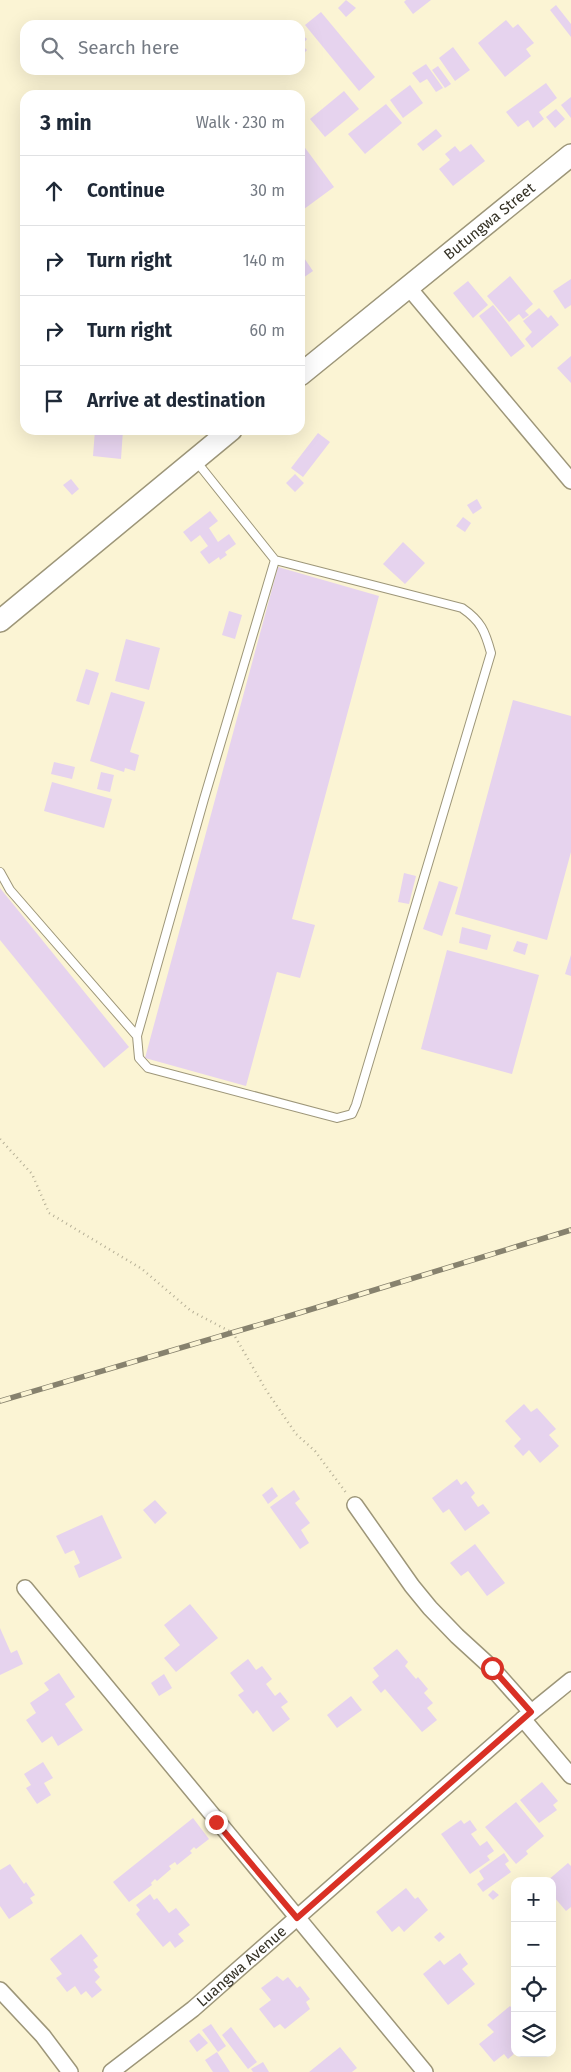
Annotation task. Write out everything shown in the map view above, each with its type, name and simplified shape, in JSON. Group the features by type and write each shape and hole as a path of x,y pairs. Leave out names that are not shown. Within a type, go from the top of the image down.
{"main road":[{"name":"Butungwa Street","path":"305,371 571,155"},
{"path":"0,621 225,435"}],"street":[{"path":"409,288 571,481"},
{"path":"355,1505 412,1586 457,1636 492,1668 571,1776"},
{"path":"25,1588 425,2072"},
{"name":"Luangwa Avenue","path":"111,2072 193,2009 527,1715 571,1680"},
{"path":"0,1990 42,2036 70,2072"}],"lane":[{"path":"195,459 275,560 462,608 475,617 485,631 491,653 356,1105 352,1114 337,1118 148,1068 139,1058 137,1036 206,789 275,560"},
{"path":"0,872 10,890 137,1036"}],"path":[{"path":"0,1139 32,1174 49,1213 142,1268 191,1311 233,1333 266,1390 296,1434 315,1451 355,1505"}],"building":[{"path":"346,0 356,8 346,17 338,8"},
{"path":"406,0 431,0 413,14 404,2"},
{"path":"556,5 571,24 571,37 550,10"},
{"path":"321,12 375,77 359,91 305,25"},
{"path":"506,20 513,28 518,24 534,43 526,49 531,56 505,77 478,43"},
{"path":"453,47 470,70 455,81 439,58"},
{"path":"426,64 443,88 436,92 427,79 420,83 412,73"},
{"path":"438,66 451,84 445,88 432,70"},
{"path":"546,83 557,98 539,112 544,119 533,128 528,120 518,127 506,112"},
{"path":"410,85 423,103 403,118 390,100"},
{"path":"344,91 359,109 325,137 310,119"},
{"path":"571,97 571,118 561,105"},
{"path":"386,104 402,123 365,154 348,134"},
{"path":"556,109 565,119 555,128 546,117"},
{"path":"436,129 442,136 423,151 417,144"},
{"path":"471,144 485,161 453,186 439,169 450,160 445,154 455,146 460,152"},
{"path":"305,148 334,187 305,208"},
{"path":"305,259 313,271 305,277"},
{"path":"510,276 533,304 525,311 529,315 523,319 519,314 509,322 487,296"},
{"path":"571,279 571,305 565,309 553,291"},
{"path":"468,281 488,305 473,318 453,293"},
{"path":"493,305 525,346 511,357 479,316"},
{"path":"539,308 548,318 551,315 559,325 532,348 525,339 532,332 523,321"},
{"path":"571,356 571,383 557,368"},
{"path":"318,433 330,442 303,477 291,468"},
{"path":"95,435 123,435 121,459 93,456"},
{"path":"295,474 304,483 295,492 286,483"},
{"path":"71,479 79,489 72,495 63,485"},
{"path":"477,499 482,508 473,514 467,505"},
{"path":"210,511 218,521 209,528 218,542 229,534 236,544 225,552 227,555 220,560 219,557 209,564 200,552 208,546 200,535 191,542 183,532"},
{"path":"463,517 471,523 465,532 456,526"},
{"path":"403,542 425,563 405,584 383,564"},
{"path":"278,567 379,596 292,919 315,925 300,978 277,972 246,1086 145,1058"},
{"path":"229,611 242,615 235,639 222,635"},
{"path":"126,639 160,648 149,690 115,681"},
{"path":"86,669 99,673 89,705 76,701"},
{"path":"111,692 145,702 130,752 139,755 135,771 125,768 124,772 90,761"},
{"path":"513,700 571,716 571,852 547,940 455,914"},
{"path":"54,762 75,767 72,779 51,774"},
{"path":"101,772 114,775 110,792 97,789"},
{"path":"52,782 112,799 104,828 44,811"},
{"path":"404,873 416,876 409,904 398,902"},
{"path":"439,881 458,887 442,936 423,929"},
{"path":"0,888 129,1047 104,1068 0,940"},
{"path":"462,927 491,935 487,950 459,943"},
{"path":"517,941 528,944 525,955 513,951"},
{"path":"447,950 539,975 512,1074 421,1049"},
{"path":"571,955 571,976 565,974"},
{"path":"524,1404 531,1412 537,1408 556,1429 549,1435 559,1446 540,1463 529,1450 523,1456 514,1446 521,1439 505,1421"},
{"path":"457,1479 461,1485 466,1481 475,1493 471,1497 478,1507 483,1504 490,1513 465,1531 449,1509 443,1513 432,1498"},
{"path":"272,1487 278,1496 268,1504 262,1495"},
{"path":"294,1490 300,1499 295,1503 310,1523 301,1530 309,1543 300,1549 270,1507"},
{"path":"155,1500 167,1513 155,1524 143,1510"},
{"path":"102,1515 122,1558 79,1578 74,1566 80,1563 74,1550 65,1554 56,1536"},
{"path":"475,1544 505,1583 487,1596 468,1571 461,1576 450,1563"},
{"path":"190,1604 218,1638 176,1672 164,1658 180,1645 164,1625"},
{"path":"0,1628 11,1653 17,1650 23,1664 0,1675"},
{"path":"397,1649 408,1662 405,1666 428,1689 424,1693 433,1703 427,1708 437,1720 422,1732 385,1689 381,1693 372,1682 379,1676 373,1668"},
{"path":"248,1659 256,1670 262,1666 272,1679 266,1684 275,1696 280,1692 288,1702 281,1707 290,1719 273,1732 257,1710 253,1714 238,1695 244,1691 230,1673"},
{"path":"59,1673 75,1697 65,1704 83,1730 58,1746 52,1736 42,1743 26,1720 36,1713 30,1703 49,1690 44,1683"},
{"path":"164,1674 172,1688 159,1696 151,1683"},
{"path":"351,1696 362,1710 337,1728 327,1715"},
{"path":"43,1762 53,1778 44,1783 51,1795 37,1804 26,1788 31,1785 24,1774"},
{"path":"542,1782 558,1801 553,1805 557,1810 539,1823 520,1800"},
{"path":"516,1802 544,1836 526,1851 528,1854 516,1864 485,1827"},
{"path":"193,1818 209,1839 196,1849 194,1847 190,1851 192,1853 177,1865 175,1862 169,1866 171,1869 157,1881 155,1879 151,1883 152,1885 129,1902 113,1882"},
{"path":"461,1820 464,1824 470,1820 477,1830 471,1834 480,1846 487,1841 494,1851 487,1856 490,1860 470,1874 441,1834"},
{"path":"504,1853 509,1861 505,1864 511,1872 483,1892 477,1884 484,1879 479,1871"},
{"path":"568,1863 571,1866 571,1907 566,1911 556,1899 556,1877 552,1877"},
{"path":"10,1864 24,1884 26,1882 35,1895 30,1898 33,1903 9,1919 0,1906 0,1870"},
{"path":"406,1888 415,1899 418,1897 428,1910 404,1932 399,1926 392,1932 376,1912"},
{"path":"493,1890 499,1895 493,1900 488,1895"},
{"path":"150,1894 154,1900 157,1898 169,1913 176,1908 190,1925 178,1934 184,1941 175,1948 170,1941 163,1947 136,1914 140,1910 136,1905"},
{"path":"440,1932 445,1937 439,1942 434,1937"},
{"path":"81,1934 98,1956 93,1960 98,1967 94,1970 100,1977 95,1982 102,1990 92,1998 86,1991 81,1995 75,1986 67,1992 56,1978 62,1974 50,1959"},
{"path":"460,1953 468,1964 462,1969 475,1984 448,2005 423,1974 440,1960 444,1965"},
{"path":"277,1976 283,1981 288,1977 297,1988 300,1986 310,1999 306,2002 310,2009 285,2029 280,2024 274,2028 259,2009 271,2000 261,1988"},
{"path":"510,2006 511,2007 511,2056 508,2059 504,2054 494,2062 479,2044 494,2032 487,2025"},
{"path":"211,2024 226,2046 218,2052 202,2030"},
{"path":"231,2027 257,2062 248,2069 222,2035"},
{"path":"199,2033 208,2043 197,2052 189,2041"},
{"path":"340,2047 357,2068 352,2072 309,2072"},
{"path":"217,2052 230,2072 213,2072 205,2060"},
{"path":"263,2062 269,2072 253,2072 251,2069"}],"railway":[{"path":"0,1401 571,1230"}],"route":[{"path":"216,1822 297,1918 531,1712 492,1668"}]}
